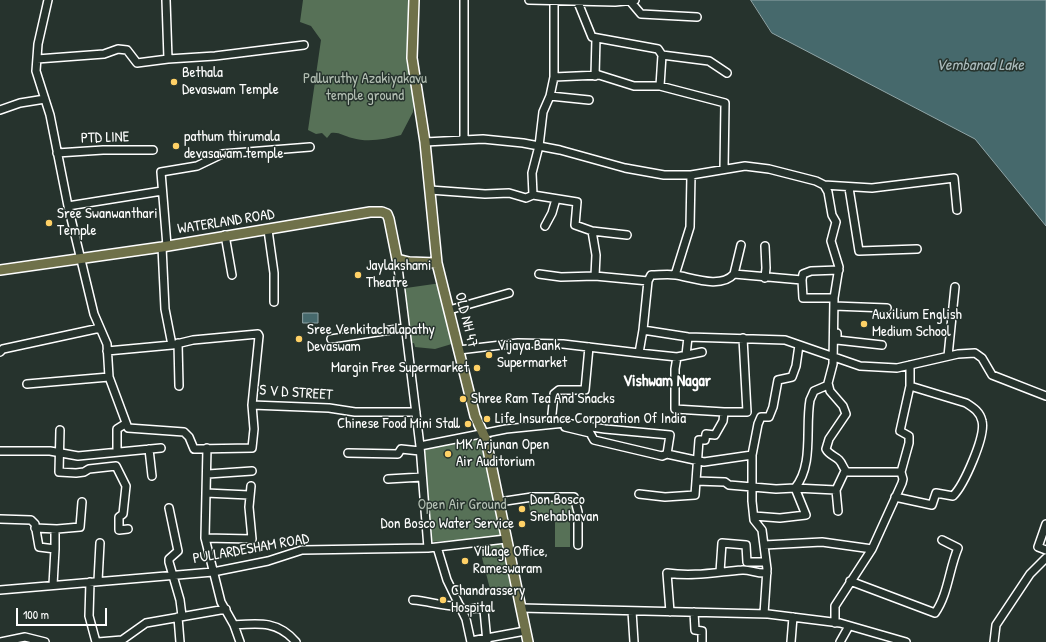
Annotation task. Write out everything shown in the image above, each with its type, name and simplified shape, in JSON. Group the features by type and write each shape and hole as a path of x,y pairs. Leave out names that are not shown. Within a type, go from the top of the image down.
{"main road":[{"name":"OLD NH 47","path":"414,0 412,58 425,142 437,263 475,416 486,440 528,642"},
{"name":"WATERLAND ROAD","path":"0,270 82,259 225,235 268,230 370,212 382,212 387,214 397,259"},
{"path":"397,259 409,262 437,263"}],"street":[{"path":"48,0 38,44 36,71 50,115 68,206 82,259 94,314 107,351 109,377 125,424 131,429 184,432 189,437 194,449 252,448 254,429 252,405"},
{"path":"166,0 166,38 168,59"},
{"path":"464,0 464,140"},
{"path":"529,0 632,0 641,14 697,17"},
{"path":"577,0 592,37 658,50 662,55 660,86"},
{"path":"533,195 532,173 539,146 544,112 550,96 554,77 554,1"},
{"path":"595,76 596,38"},
{"path":"37,59 104,54 118,49 128,50 137,63 214,56 304,45"},
{"path":"662,55 709,60 728,73"},
{"path":"554,77 595,76 634,86 660,86 725,103 724,169"},
{"path":"550,96 589,100"},
{"path":"0,110 20,103 45,99"},
{"path":"425,142 483,139 539,146 560,150 625,168 664,175 691,175 745,166 769,169 816,181 824,185 849,188 872,188 954,178 957,210"},
{"path":"179,386 175,344 165,309 161,172 197,166 222,154 310,147"},
{"name":"PTD LINE","path":"58,153 104,150 153,150"},
{"path":"674,275 690,227 691,175"},
{"path":"824,185 828,192 832,215 836,222 831,241 839,270 834,298 836,306 837,340 882,345"},
{"path":"849,188 859,251 917,249"},
{"path":"68,206 162,190"},
{"path":"430,190 485,194 509,193 526,198 533,195 576,202 575,225 592,231 627,235"},
{"path":"545,226 552,214 556,199"},
{"path":"268,230 274,273 274,302"},
{"path":"592,231 596,255 595,276"},
{"path":"225,235 232,275"},
{"path":"639,352 643,330 648,281 651,275 674,275 719,282 729,279 734,274 740,245"},
{"path":"765,246 765,278"},
{"path":"397,259 404,328 420,448 428,548"},
{"path":"834,298 803,298 803,274 811,271 839,270"},
{"path":"539,274 561,277 595,276 648,281"},
{"path":"734,274 765,278 802,280"},
{"path":"948,356 955,287"},
{"path":"449,310 509,293"},
{"path":"836,306 887,308"},
{"path":"836,306 832,356 833,364 828,385 833,395 843,406 846,414 829,438 826,449 828,453 838,459 845,471"},
{"path":"0,352 4,349 100,328"},
{"path":"331,340 404,328"},
{"path":"643,330 688,337 785,340 860,366 897,368 948,356 970,353 979,354 992,375 1046,396"},
{"name":"S V D STREET","path":"107,351 175,344 193,340 258,334 252,405 329,408 355,412 416,412"},
{"path":"686,355 688,337"},
{"path":"677,357 675,370 675,409 747,412 743,338"},
{"path":"459,350 518,343 562,344 677,357 702,352"},
{"path":"764,614 767,573 762,530 754,520 752,455 758,424 761,417 769,417 773,407 778,380 792,377 796,366 799,345"},
{"path":"551,424 554,394 559,390 584,390 589,347"},
{"path":"835,623 835,606 872,549 902,483 903,478 901,472 909,443 909,436 900,431 910,386 910,365"},
{"path":"27,384 109,377"},
{"path":"795,488 803,479 806,466 810,400 814,391 828,385"},
{"path":"895,497 932,505 936,493 953,496 958,491 964,479 983,436 983,423 980,413 972,407 966,403 910,386"},
{"path":"639,494 665,497 695,494 699,440 705,440 706,434 715,435 723,420 724,412"},
{"path":"565,423 565,427 590,433 594,440 662,456 667,454 704,462 752,455"},
{"path":"348,453 398,454 401,450 420,448 506,429 565,423 605,429 670,435 667,454"},
{"path":"117,452 117,429 125,424"},
{"path":"60,430 59,472 76,473 84,472 89,469 116,466 126,486 122,514 118,517 118,528 119,530 128,529"},
{"path":"0,451 50,450 78,456 162,448"},
{"path":"207,448 208,474 205,538 221,602 234,624 240,642"},
{"path":"149,449 152,476"},
{"path":"208,474 252,471"},
{"path":"845,471 863,473 901,472"},
{"path":"838,511 836,490 845,471"},
{"path":"388,479 422,477"},
{"path":"696,481 726,482 730,485 776,489 795,488 836,490"},
{"path":"205,538 252,539 251,486"},
{"path":"754,516 780,518 806,515 795,488"},
{"path":"206,493 250,495"},
{"path":"499,502 532,497 574,497 578,512 578,545"},
{"path":"35,528 56,529 80,527 82,502"},
{"path":"169,508 178,551 169,559 180,600 180,642"},
{"path":"0,520 31,520 34,522 39,547 55,548"},
{"path":"1046,524 1038,547 1046,550"},
{"path":"53,585 56,529"},
{"name":"PULLARDESHAM ROAD","path":"0,590 172,574 213,572 268,561 302,550 428,548 506,539"},
{"path":"850,581 935,613 942,603 948,574 958,548 942,540"},
{"path":"764,545 822,542 872,549"},
{"path":"100,543 89,616 97,642 122,640 146,623 226,609"},
{"path":"720,572 722,543 746,545 747,562 766,562"},
{"path":"437,547 447,580 461,608 469,629 471,641 487,640 525,631"},
{"path":"994,642 996,626 1007,607 1030,574 1046,558"},
{"path":"670,612 667,573 685,576 744,570 756,574 767,573"},
{"path":"413,600 431,601 446,607 476,608 484,610 487,640"},
{"path":"521,608 764,614 835,623 906,642"},
{"path":"632,611 634,642"},
{"path":"694,612 695,630 702,631 702,642"},
{"path":"792,642 794,617"},
{"path":"234,624 277,626 287,631 296,642"},
{"path":"840,642 848,626"},
{"path":"0,642 25,637 45,642"}],"green space":[{"name":"Palluruthy Azakiyakavu temple ground","path":"303,0 415,0 415,86 413,112 401,135 383,139 365,140 331,133 327,138 322,133 316,134 308,130 321,40 311,26 300,22"},
{"path":"441,283 455,343 435,349 415,347 414,343 408,344 399,289"},
{"name":"Open Air Ground","path":"483,439 504,537 429,542 422,448"},
{"path":"573,498 574,520 531,518 528,499"},
{"path":"570,521 570,547 555,547 555,522"},
{"path":"506,540 516,586 490,589 478,542"}],"water":[{"name":"Vembanad Lake","path":"751,0 1046,0 1046,226 975,139 772,33"},
{"path":"303,313 318,313 318,323 303,323"}],"place":[{"name":"Bethala Devaswam Temple","path":"174,82"},
{"name":"pathum thirumala devasawam temple","path":"176,146"},
{"name":"Sree Swanwanthari Temple","path":"49,223"},
{"name":"Jaylakshami Theatre","path":"358,275"},
{"name":"Auxilium English Medium School","path":"864,324"},
{"name":"Sree Venkitachalapathy Devaswam","path":"299,339"},
{"name":"Vijaya Bank Supermarket","path":"489,355"},
{"name":"Margin Free Supermarket","path":"477,368"},
{"name":"Shree Ram Tea And Snacks","path":"463,399"},
{"name":"Life Insurance Corporation Of India","path":"487,419"},
{"name":"Chinese Food Mini Stall","path":"468,424"},
{"name":"MK Arjunan Open Air Auditorium","path":"448,454"},
{"name":"Don Bosco Snehabhavan","path":"522,509"},
{"name":"Don Bosco Water Service","path":"522,524"},
{"name":"Village Office, Rameswaram","path":"465,561"},
{"name":"Chandrassery Hospital","path":"443,600"}],"district":[{"name":"Vishwam Nagar","path":"667,382"}]}
